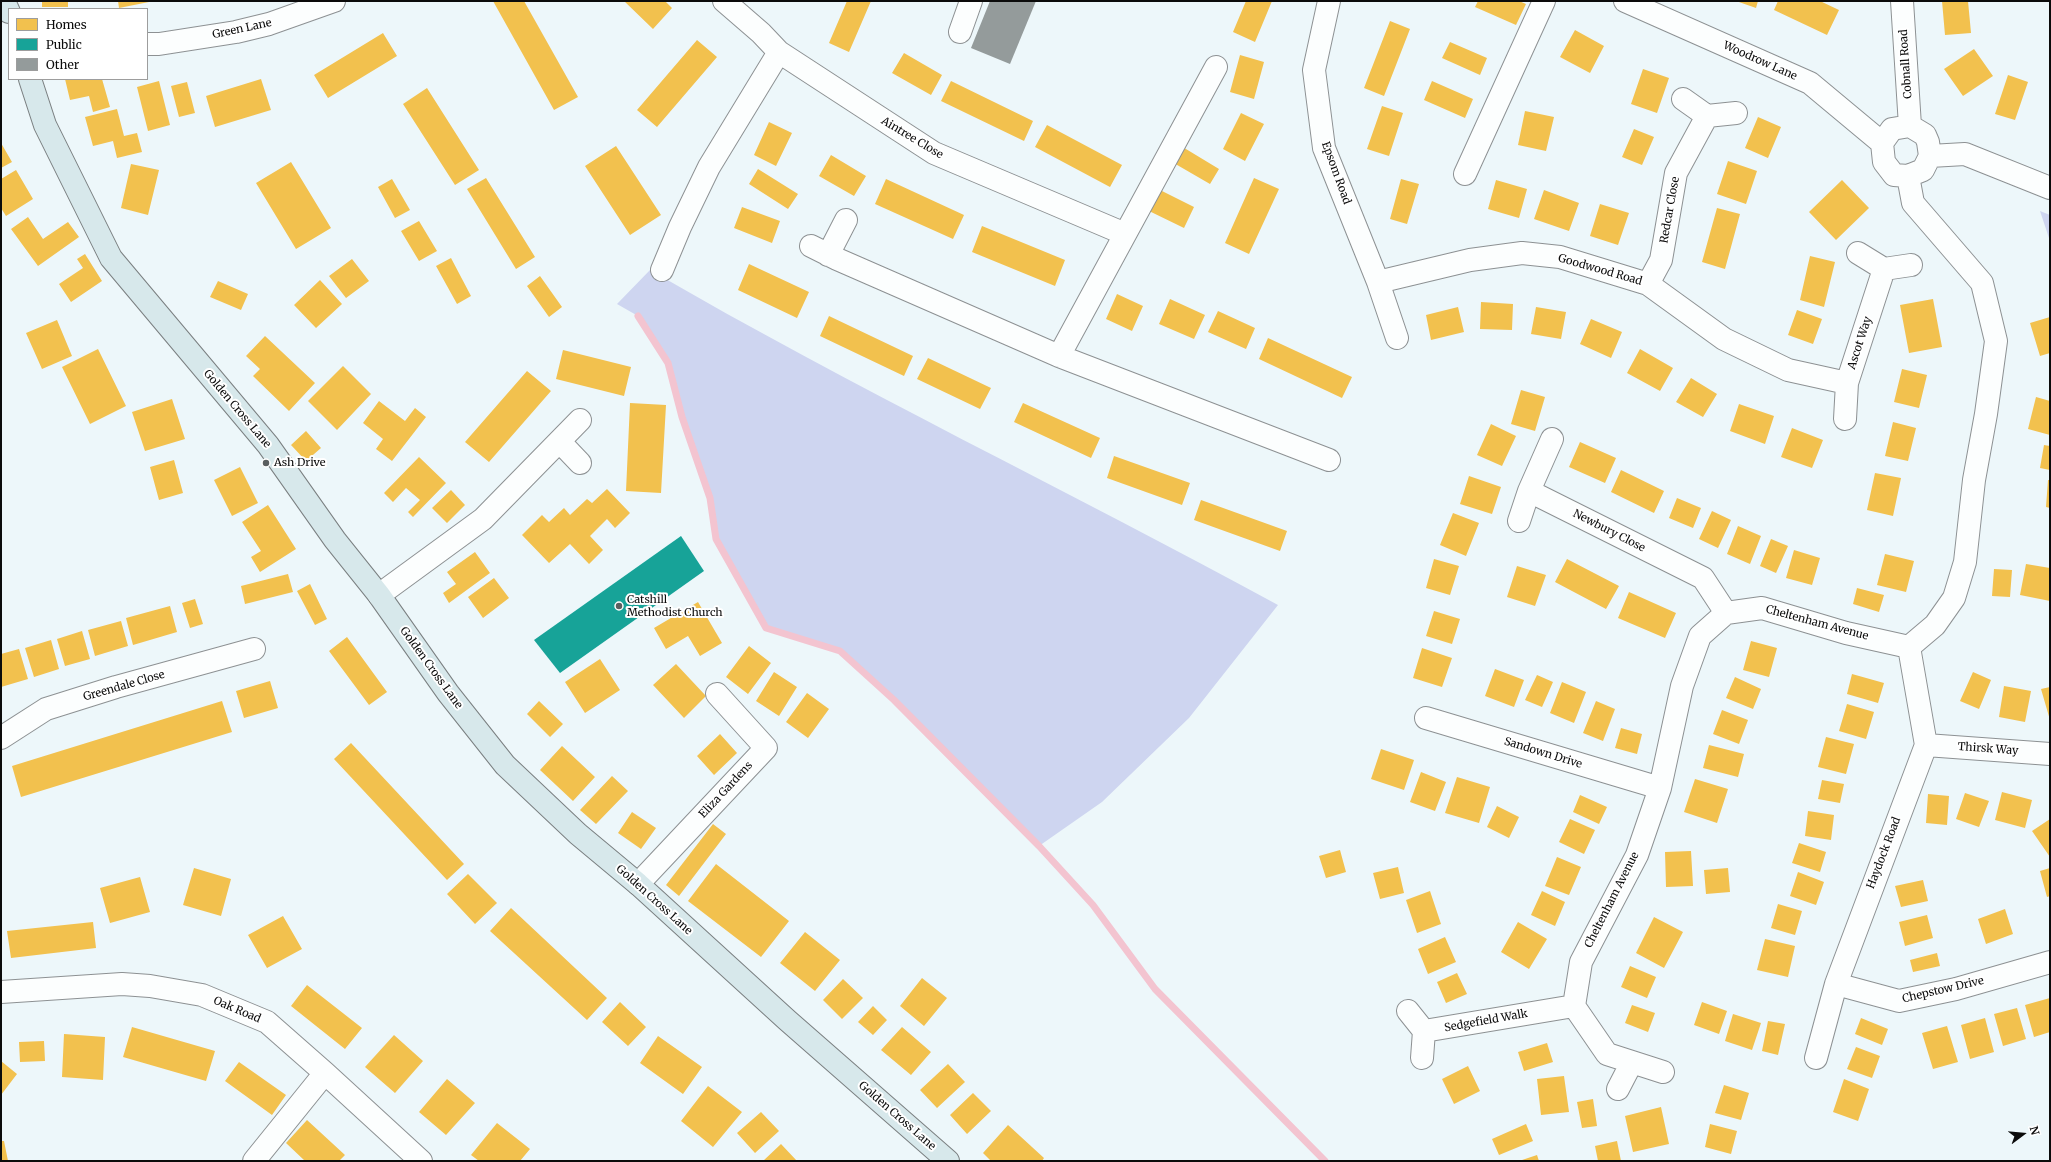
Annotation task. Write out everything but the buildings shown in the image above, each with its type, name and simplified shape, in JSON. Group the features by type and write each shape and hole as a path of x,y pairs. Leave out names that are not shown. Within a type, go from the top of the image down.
{"main road":[{"name":"Golden Cross Lane","path":"30,80 45,124 111,258 268,445 335,540 379,595 448,693 505,765 578,834 638,884 787,1020 948,1161"}],"street":[{"name":"Green Lane","path":"148,44 159,44 243,31 269,24 334,1"},
{"name":"Aintree Close","path":"724,1 761,33 779,52 934,153 1125,234"},
{"path":"960,32 971,1"},
{"name":"Epsom Road","path":"1329,1 1314,70 1324,148 1378,282 1398,338"},
{"path":"1464,174 1544,1"},
{"name":"Woodrow Lane","path":"1625,1 1810,83 1882,143"},
{"name":"Cobnall Road","path":"1902,1 1910,126"},
{"path":"662,270 680,227 709,167 779,52"},
{"path":"1059,356 1216,66"},
{"path":"1683,99 1707,116 1736,113"},
{"name":"Redcar Close","path":"1648,284 1661,260 1676,173 1707,116"},
{"path":"1910,126 1925,135 1928,142 1930,156 1923,170 1908,176 1894,175 1884,162 1882,143 1892,128 1910,126"},
{"path":"1930,156 1965,154 2050,188"},
{"path":"1908,176 1913,203 1982,282 1996,341 1986,414 1974,480 1965,562 1954,598 1935,625 1909,647 1926,745"},
{"path":"846,220 820,251 1059,356 1329,460"},
{"name":"Goodwood Road","path":"1378,282 1470,260 1522,253 1560,257 1648,284 1724,340 1788,370 1847,383"},
{"path":"1858,253 1884,269 1911,265"},
{"name":"Ascot Way","path":"1845,419 1847,383 1884,269"},
{"path":"379,595 483,518 560,442 580,420"},
{"path":"1520,521 1529,491 1552,438"},
{"path":"560,442 580,463"},
{"name":"Newbury Close","path":"1529,491 1703,578 1726,613"},
{"name":"Cheltenham Avenue","path":"1574,1006 1581,962 1637,855 1660,788 1682,686 1700,636 1726,613 1762,608 1846,633 1909,647"},
{"name":"Greendale Close","path":"1,738 46,709 116,687 254,649"},
{"name":"Eliza Gardens","path":"638,884 766,748 717,694"},
{"name":"Sandown Drive","path":"1426,718 1660,788"},
{"name":"Thirsk Way","path":"1926,745 2050,754"},
{"name":"Haydock Road","path":"1816,1058 1836,984 1926,745"},
{"name":"Chepstow Drive","path":"1836,984 1899,1001 1956,989 2050,962"},
{"name":"Oak Road","path":"1,992 122,984 150,986 202,995 267,1022 421,1161"},
{"path":"1574,1006 1607,1054 1664,1072"},
{"name":"Sedgefield Walk","path":"1424,1031 1574,1006"},
{"path":"1408,1012 1424,1031 1422,1058"},
{"path":"1618,1089 1632,1062"},
{"path":"254,1161 325,1073"}],"shaded area":[{"path":"2040,211 2050,215 2050,241"},
{"path":"650,270 805,357 1121,521 1278,605 1189,718 1102,802 1039,846 894,700 840,651 766,628 716,539 710,498 682,417 668,363 638,316 617,304"}],"waterway":[{"path":"638,316 668,363 682,417 710,498 716,539 766,628 840,651 894,700 1039,846 1093,905 1155,989 1325,1161"}],"place":[{"name":"Ash Drive","path":"266,463"},
{"name":"Catshill Methodist Church","path":"619,606"}]}
